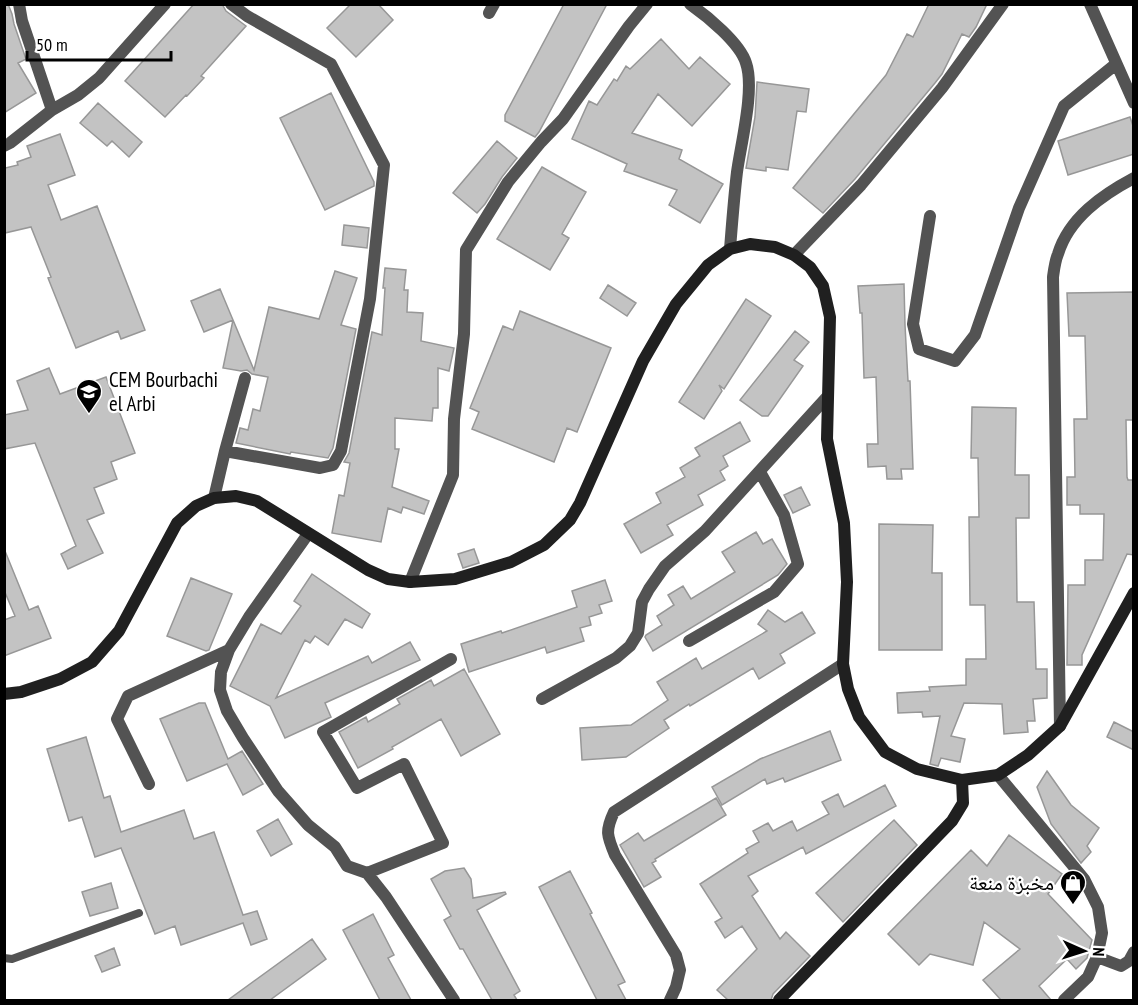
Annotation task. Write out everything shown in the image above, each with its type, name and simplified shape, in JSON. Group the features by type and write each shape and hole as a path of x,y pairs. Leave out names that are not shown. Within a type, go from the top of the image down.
{"main road":[{"path":"4,694 21,692 60,679 92,662 119,631 177,523 196,506 214,498 236,496 257,501 368,570 388,579 410,582 455,579 511,562 544,545 570,520 580,503 643,361 676,304 708,265 730,249 750,244 775,247 794,255 810,267 823,286 830,317 827,439 844,523 847,582 843,664 848,688 859,717 885,752 917,769 962,780 998,775 1028,755 1060,726 1134,593"},
{"path":"779,1000 952,821 963,803 962,780"}],"street":[{"path":"19,4 22,21 52,110"},
{"path":"4,146 99,78 165,4"},
{"path":"225,451 320,468 333,465 341,451 370,299 384,165 331,64 247,16 231,4"},
{"path":"410,582 453,475 454,419 464,334 466,250 508,182 563,119 647,4"},
{"path":"690,4 706,16 740,51 747,63 750,84 737,174 730,249"},
{"path":"794,255 861,185 942,88 1003,4"},
{"path":"1090,4 1134,103"},
{"path":"930,216 913,324 920,349 955,361 975,335 1019,208 1064,106 1116,64"},
{"path":"1060,726 1053,277 1058,252 1072,226 1098,199 1134,178"},
{"path":"214,498 245,378"},
{"path":"543,699 616,658 630,646 638,633 642,602 665,566 705,531 827,397"},
{"path":"689,640 774,592 798,564 784,515 760,471"},
{"path":"308,534 229,650 221,672 220,690 227,711 278,791 308,825 335,847 347,866 367,873 386,897 454,1000"},
{"path":"149,784 117,719 128,696 229,650"},
{"path":"367,873 443,843 404,764 357,788 323,732 452,659"},
{"path":"670,1000 680,970 676,955 615,855 608,837 609,822 614,812 843,664"},
{"path":"998,775 1084,879 1098,907 1102,933 1097,957 1088,977 1064,1000"},
{"path":"1097,957 1121,966 1129,961 1134,952"}],"lane":[{"path":"4,958 12,959 139,913"}],"building":[{"path":"4,4 8,4 12,14 26,59 18,63 36,93 4,113"},
{"path":"194,4 222,4 226,11 246,26 201,76 204,78 165,117 125,81"},
{"path":"351,4 378,4 393,20 356,57 327,28"},
{"path":"564,4 607,4 535,137 505,121 505,115"},
{"path":"929,4 987,4 969,37 962,34 935,83 855,179 823,213 793,188 886,75 907,34 913,37"},
{"path":"661,39 689,69 700,57 730,84 692,126 658,94 632,133 682,150 679,159 723,184 700,223 669,205 677,190 624,171 627,164 572,139 589,101 597,105 614,79 617,81 626,66 630,69"},
{"path":"757,82 809,89 806,112 797,111 788,170 766,167 766,171 746,168 755,117"},
{"path":"331,93 374,186 325,210 280,118"},
{"path":"98,103 142,142 129,157 112,141 107,146 80,123"},
{"path":"1130,117 1134,129 1134,154 1068,175 1058,141"},
{"path":"60,134 75,175 48,185 61,220 97,206 145,330 121,339 118,331 76,348 48,278 51,277 31,227 5,233 5,168 18,165 17,162 31,157 27,146"},
{"path":"497,141 517,158 477,213 453,193"},
{"path":"542,167 586,192 562,234 569,238 550,270 497,239"},
{"path":"344,225 369,228 367,248 342,245"},
{"path":"385,268 406,270 404,290 408,290 407,312 423,313 421,341 454,348 449,371 438,368 438,408 433,408 432,421 395,418 395,449 399,449 392,487 429,501 424,514 403,507 401,513 388,508 381,542 332,533 339,495 344,496 350,463 344,462 349,453 372,332 382,335"},
{"path":"335,271 357,278 341,325 356,329 333,448 328,458 291,452 290,454 236,443 240,428 248,430 253,409 260,411 268,377 252,374 247,370 223,368 233,320 254,370 269,307 319,319"},
{"path":"904,284 913,469 901,469 902,479 887,479 886,466 868,467 867,444 878,444 876,377 864,378 862,313 860,313 858,286"},
{"path":"608,285 636,303 627,316 600,298"},
{"path":"220,289 233,320 204,332 191,301"},
{"path":"1134,292 1134,420 1126,420 1127,477 1128,480 1134,480 1134,555 1127,554 1082,655 1082,665 1067,665 1068,585 1085,585 1085,560 1103,560 1104,514 1080,514 1080,505 1067,505 1067,477 1075,477 1074,419 1087,419 1085,336 1069,336 1067,293"},
{"path":"746,299 771,316 724,389 719,385 722,391 704,419 679,402"},
{"path":"520,311 611,348 577,432 567,428 554,462 472,429 479,412 470,408 503,326 513,330"},
{"path":"795,331 809,342 794,360 803,366 768,416 762,416 740,400"},
{"path":"49,368 60,394 106,377 135,453 111,462 117,479 94,488 104,513 87,520 103,553 68,569 61,554 76,546 35,443 4,449 4,415 28,410 17,381"},
{"path":"972,407 1016,408 1015,475 1029,475 1029,518 1016,518 1017,602 1034,602 1036,669 1047,669 1047,698 1033,699 1035,721 1027,721 1028,732 1004,734 1002,704 964,703 951,736 965,739 960,762 941,758 938,766 930,764 940,716 923,717 922,712 898,713 897,693 930,691 929,687 966,685 966,659 986,659 985,605 970,605 969,517 979,517 978,458 971,458"},
{"path":"740,422 750,441 723,456 728,466 720,471 725,480 698,495 703,505 667,525 673,535 641,553 624,524 661,503 656,493 685,477 680,468 700,456 695,448"},
{"path":"801,487 810,505 793,513 784,495"},
{"path":"879,524 933,525 932,573 942,573 942,650 879,650"},
{"path":"756,532 763,544 772,539 787,564 778,575 653,651 645,637 662,625 657,616 674,605 668,595 683,586 691,599 735,572 722,552"},
{"path":"474,549 479,563 463,568 458,554"},
{"path":"5,551 29,610 38,606 51,638 4,656 4,620 15,616 4,590"},
{"path":"312,574 370,614 362,628 345,619 328,645 315,636 310,643 305,640 276,698 368,656 372,663 410,642 420,660 325,703 331,717 285,738 270,706 230,686 261,624 281,634 301,606 294,601"},
{"path":"191,578 232,594 209,650 206,651 167,636"},
{"path":"605,580 612,601 599,605 602,613 589,617 591,625 580,628 584,641 547,653 545,647 469,672 461,644 501,631 502,633 577,607 572,591"},
{"path":"768,610 785,622 802,612 815,633 780,654 785,663 759,679 753,668 664,720 669,728 626,757 582,760 580,728 631,725 668,700 657,682 696,658 702,669 767,631 758,624"},
{"path":"464,669 500,734 461,756 441,719 358,768 339,732 366,717 368,722 400,704 397,699 431,680 434,686"},
{"path":"199,703 205,703 228,759 242,751 263,784 243,795 227,764 187,781 160,719"},
{"path":"1114,722 1134,732 1134,750 1107,737"},
{"path":"830,731 841,760 785,782 783,778 767,784 765,779 722,805 712,787 760,759"},
{"path":"86,737 104,798 110,796 121,832 184,810 194,839 214,832 243,915 257,911 267,939 251,945 243,923 181,945 175,926 155,934 121,848 95,857 82,817 69,821 47,749"},
{"path":"1047,771 1071,805 1099,828 1087,846 1091,852 1081,863 1051,824 1037,787"},
{"path":"885,785 896,806 806,854 803,847 748,876 758,891 752,896 780,939 786,932 810,956 773,994 771,1000 728,1000 717,990 757,949 742,926 725,938 715,922 722,918 700,884 748,853 746,849 759,842 753,831 768,823 773,831 792,821 797,831 829,814 822,802 838,794 844,807"},
{"path":"716,798 726,815 655,859 656,861 652,863 661,877 644,887 620,845 638,833 644,841"},
{"path":"278,819 292,844 271,856 257,831"},
{"path":"894,820 917,845 843,922 816,893"},
{"path":"1009,835 1062,874 1048,894 1092,940 1087,958 1076,969 1067,959 1039,986 1051,1000 1001,1000 983,980 1020,949 984,922 973,965 930,954 919,965 888,934 971,850 987,866"},
{"path":"464,868 471,879 473,898 505,892 506,894 477,910 520,991 514,995 517,1000 492,1000 444,920 451,916 431,879 445,871"},
{"path":"570,871 625,982 618,985 626,1000 597,1000 539,887"},
{"path":"111,883 118,908 90,916 82,892"},
{"path":"373,914 394,955 388,958 411,1000 380,1000 343,930"},
{"path":"312,939 326,959 270,1000 228,1000"},
{"path":"114,948 120,965 102,972 95,956"}],"place":[{"name":"CEM Bourbachi el Arbi","path":"89,415"},
{"name":"مخبزة منعة","path":"1073,906"}]}
